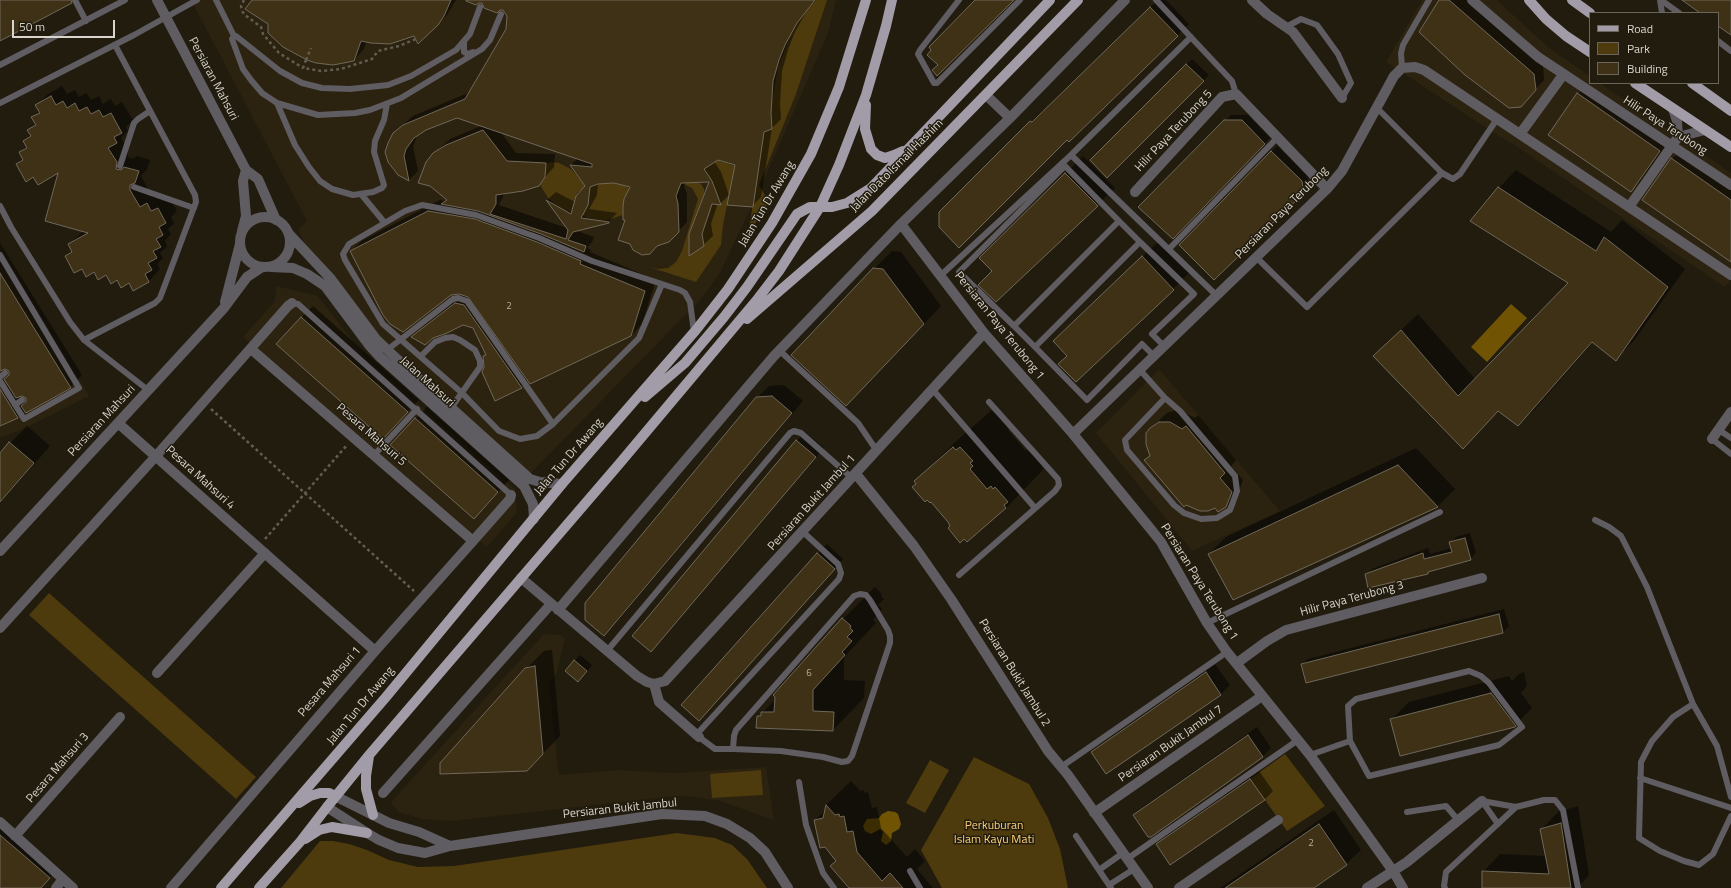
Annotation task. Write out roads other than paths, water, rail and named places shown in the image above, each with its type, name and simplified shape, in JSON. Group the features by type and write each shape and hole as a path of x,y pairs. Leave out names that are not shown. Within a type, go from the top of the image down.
{"main road":[{"name":"Jalan Tun Dr Awang","path":"221,888 330,763 562,484 694,332 728,289 751,256 800,175 821,132 837,93 866,0"},
{"path":"259,888 300,842 335,796 370,754 724,339 779,271 820,207 839,165 866,95 892,0"},
{"name":"Jalan Dato Ismail Hashim","path":"617,421 678,369 702,344 741,295 797,214 806,208 840,205 865,193 914,144 1050,0"},
{"name":"Jalan Dato Ismail Hashim","path":"724,339 872,211 1078,0"},
{"path":"1529,0 1546,19 1566,36 1589,51"},
{"path":"1572,0 1589,12"},
{"path":"1636,84 1731,147"},
{"path":"1693,84 1731,111"},
{"path":"866,95 865,129 868,142 874,152 881,157 889,157 914,144"},
{"path":"370,754 366,776 366,789 373,815"},
{"path":"327,807 322,802 320,793 321,785 330,763"},
{"path":"288,811 310,796 320,793 329,793 335,796"},
{"path":"300,842 326,827 340,827 367,833"}],"street":[{"name":"Persiaran Mahsuri","path":"157,0 246,170 258,179 276,220"},
{"path":"383,793 554,607 780,351 901,224 1010,118 1125,0"},
{"path":"1252,0 1267,14 1293,32 1342,98"},
{"name":"Hilir Paya Terubong","path":"1472,0 1538,57 1731,185"},
{"path":"1402,68 1415,66 1424,70 1731,275"},
{"name":"Persiaran Paya Terubong","path":"1073,434 1327,189 1342,171 1394,76 1402,68"},
{"path":"1520,134 1563,74"},
{"path":"1236,94 1327,189"},
{"name":"Hilir Paya Terubong 5","path":"1135,192 1222,97 1236,94"},
{"path":"986,95 1010,118"},
{"path":"1673,109 1677,121 1678,137"},
{"path":"1629,207 1678,137 1705,130"},
{"name":"Persiaran Mahsuri","path":"224,308 246,216 243,181 246,170"},
{"path":"269,218 282,224 328,282 293,268 255,266 244,257 240,240 248,224 254,220 269,218"},
{"name":"Persiaran Paya Terubong 1","path":"901,224 984,333 1073,434 1161,542 1207,623 1227,652 1310,755 1393,871 1403,888"},
{"path":"266,267 278,264 289,251 289,234"},
{"name":"Persiaran Mahsuri","path":"0,551 224,308 247,277 266,267"},
{"name":"Jalan Mahsuri","path":"328,282 376,339 451,408 527,483"},
{"name":"Jalan Mahsuri","path":"328,282 369,345 527,483"},
{"path":"0,628 204,403 292,303"},
{"name":"Persiaran Bukit Jambul 1","path":"654,684 665,681 670,677 984,333"},
{"name":"Pesara Mahsuri 5","path":"251,349 473,541"},
{"path":"1712,439 1731,412"},
{"name":"Pesara Mahsuri 4","path":"118,423 375,651"},
{"name":"Persiaran Bukit Jambul 2","path":"854,476 914,546 943,587 1048,751 1148,888"},
{"path":"534,519 533,504 527,483 540,482 562,484"},
{"name":"Pesara Mahsuri 1","path":"171,888 375,651 510,499 511,495"},
{"path":"157,673 262,550"},
{"path":"521,578 637,676 654,684 659,702 697,736"},
{"name":"Hilir Paya Terubong 3","path":"1237,663 1267,641 1286,630 1482,578"},
{"name":"Persiaran Bukit Jambul 7","path":"1094,813 1262,696"},
{"name":"Pesara Mahsuri 3","path":"15,836 120,716"},
{"path":"335,796 389,823 419,832 450,846"},
{"path":"1367,888 1408,862 1482,801"},
{"name":"Persiaran Bukit Jambul","path":"327,807 367,833 398,848 426,852 450,846 662,814 705,816 727,824 750,838 765,852 788,888"},
{"path":"1180,888 1278,820"},
{"path":"0,822 73,888"},
{"path":"56,888 63,879"}],"lane":[{"path":"75,0 86,21"},
{"path":"0,65 125,0"},
{"path":"0,103 115,45 198,0"},
{"path":"216,0 234,36 236,36 280,71 302,83 322,88 350,89 388,85 401,81 456,50 464,43 470,34 480,7"},
{"path":"959,0 918,54 934,83 937,83 1020,0"},
{"path":"1156,0 1232,81 1236,94"},
{"path":"1402,68 1401,53 1403,45 1429,0"},
{"path":"1661,0 1662,12"},
{"path":"1661,0 1678,12"},
{"path":"234,36 232,39 243,70 262,93 277,103 318,115 355,113 387,104 400,98 482,48 490,40 501,14"},
{"path":"1286,27 1301,19 1317,25 1338,54 1351,83 1342,98"},
{"path":"940,276 1071,155 1191,36"},
{"path":"1719,42 1731,51"},
{"path":"464,43 463,49 466,54 482,48"},
{"path":"84,340 155,303 160,298 196,202 196,195 115,45"},
{"path":"277,103 295,145 308,167 320,181 332,189 353,195 373,192 382,188 384,185 374,152 375,141 384,120 387,104"},
{"path":"1376,107 1442,173 1453,179 1460,174 1498,119"},
{"path":"120,166 134,123 138,118 150,111"},
{"path":"1168,249 1278,137"},
{"path":"1071,155 1216,295"},
{"path":"1154,356 1142,344 1087,400 959,272 1065,166 1194,294 1152,334 1164,346"},
{"path":"1256,257 1307,306 1442,173"},
{"path":"134,187 194,208"},
{"path":"360,194 384,222"},
{"path":"662,284 640,338 553,424 536,436 520,439 499,431 462,393 401,338 383,324 345,260 343,254 349,244 384,222 404,211 422,205 476,215 539,238 592,261 662,284 685,293 690,302 694,332"},
{"path":"0,206 11,227 70,322 84,340 148,390"},
{"path":"1014,326 1119,221"},
{"path":"1035,347 1140,242"},
{"path":"0,255 79,388 24,419 0,381"},
{"path":"387,350 453,299 458,298 467,301 553,424"},
{"path":"292,303 298,304 417,409 511,495"},
{"path":"421,356 435,342 453,337 470,345 475,350 480,361 480,367 451,408"},
{"path":"780,351 858,423 877,451"},
{"path":"1140,370 1165,398 1180,411 1235,476 1237,491 1230,510 1217,518 1201,519 1184,513 1174,505 1127,450 1125,440 1165,398"},
{"path":"933,390 1036,508"},
{"path":"15,405 22,400"},
{"path":"959,575 1055,491 1059,485 1058,479 989,402"},
{"path":"374,455 417,409"},
{"path":"1719,430 1731,438"},
{"path":"607,651 790,433 794,431 801,434 854,476"},
{"path":"1712,439 1731,454"},
{"path":"1207,623 1440,512"},
{"path":"1595,520 1609,527 1621,536 1648,587 1694,704 1717,746 1731,797"},
{"path":"733,749 736,730 854,596 860,594 866,595 870,600 888,630 890,643 852,756 848,761 842,762 823,757 781,751 715,749 697,736 839,579 841,573 838,564 803,532"},
{"path":"1061,767 1227,652"},
{"path":"1469,671 1481,676 1489,683 1522,727 1499,745 1369,776 1350,741 1348,706 1356,699 1469,671"},
{"path":"1694,704 1673,717 1652,741 1641,762 1639,838 1660,851 1684,861 1699,865 1714,854 1731,816"},
{"path":"1099,870 1125,856 1298,740"},
{"path":"1310,755 1350,741"},
{"path":"1640,778 1731,808"},
{"path":"799,782 806,825 823,873 834,888"},
{"path":"1482,801 1516,807 1544,800 1555,800 1564,810 1578,888"},
{"path":"1482,801 1498,824"},
{"path":"1407,812 1446,806 1458,820"},
{"path":"1445,888 1446,872 1516,807"},
{"path":"1076,836 1110,886 1134,869"},
{"path":"910,871 920,888"}],"park label":[{"name":"Perkuburan Islam Kayu Mati","path":"994,833"}]}
